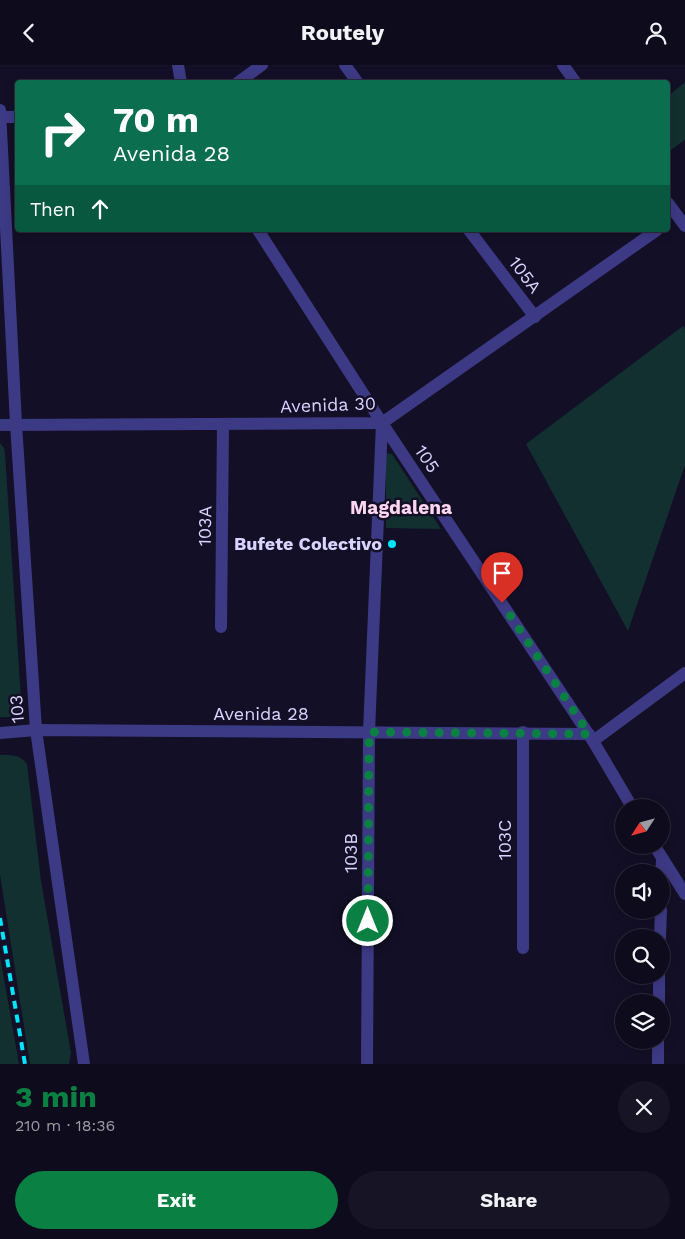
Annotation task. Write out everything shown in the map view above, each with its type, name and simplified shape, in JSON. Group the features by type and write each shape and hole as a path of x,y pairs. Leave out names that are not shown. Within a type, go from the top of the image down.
{"street":[{"path":"178,65 180,80"},
{"path":"241,80 262,65"},
{"path":"345,65 356,80"},
{"path":"563,65 574,80"},
{"name":"103","path":"0,110 16,425 36,730 84,1064"},
{"path":"0,117 15,117"},
{"path":"672,219 685,226"},
{"name":"105","path":"259,232 382,423 591,737 627,799"},
{"name":"105A","path":"471,232 535,317"},
{"name":"Avenida 30","path":"0,425 382,423 654,232"},
{"name":"103B","path":"367,1064 369,732 382,423"},
{"name":"103A","path":"221,627 223,425"},
{"path":"591,737 685,673"},
{"name":"Avenida 28","path":"0,733 36,730 523,732 591,737"},
{"name":"103C","path":"523,732 523,948"},
{"path":"660,854 685,894"},
{"path":"662,858 662,864"},
{"path":"658,1049 658,1064"}],"green space":[{"path":"685,82 685,140 670,151 670,94"},
{"path":"683,326 685,329 685,465 628,631 526,444"},
{"path":"0,443 4,448 5,454 21,699 20,712 12,717 0,717"},
{"path":"386,453 392,454 441,529 386,528"},
{"path":"0,755 18,757 27,764 41,881 71,1053 69,1064 30,1064 0,875"},
{"path":"0,956 19,1064 0,1064"}],"railway":[{"path":"0,918 25,1064"}],"place":[{"name":"Bufete Colectivo","path":"392,544"}],"district":[{"name":"Magdalena","path":"401,507"}],"route":[{"path":"368,921 369,732 589,734 502,603"}]}
